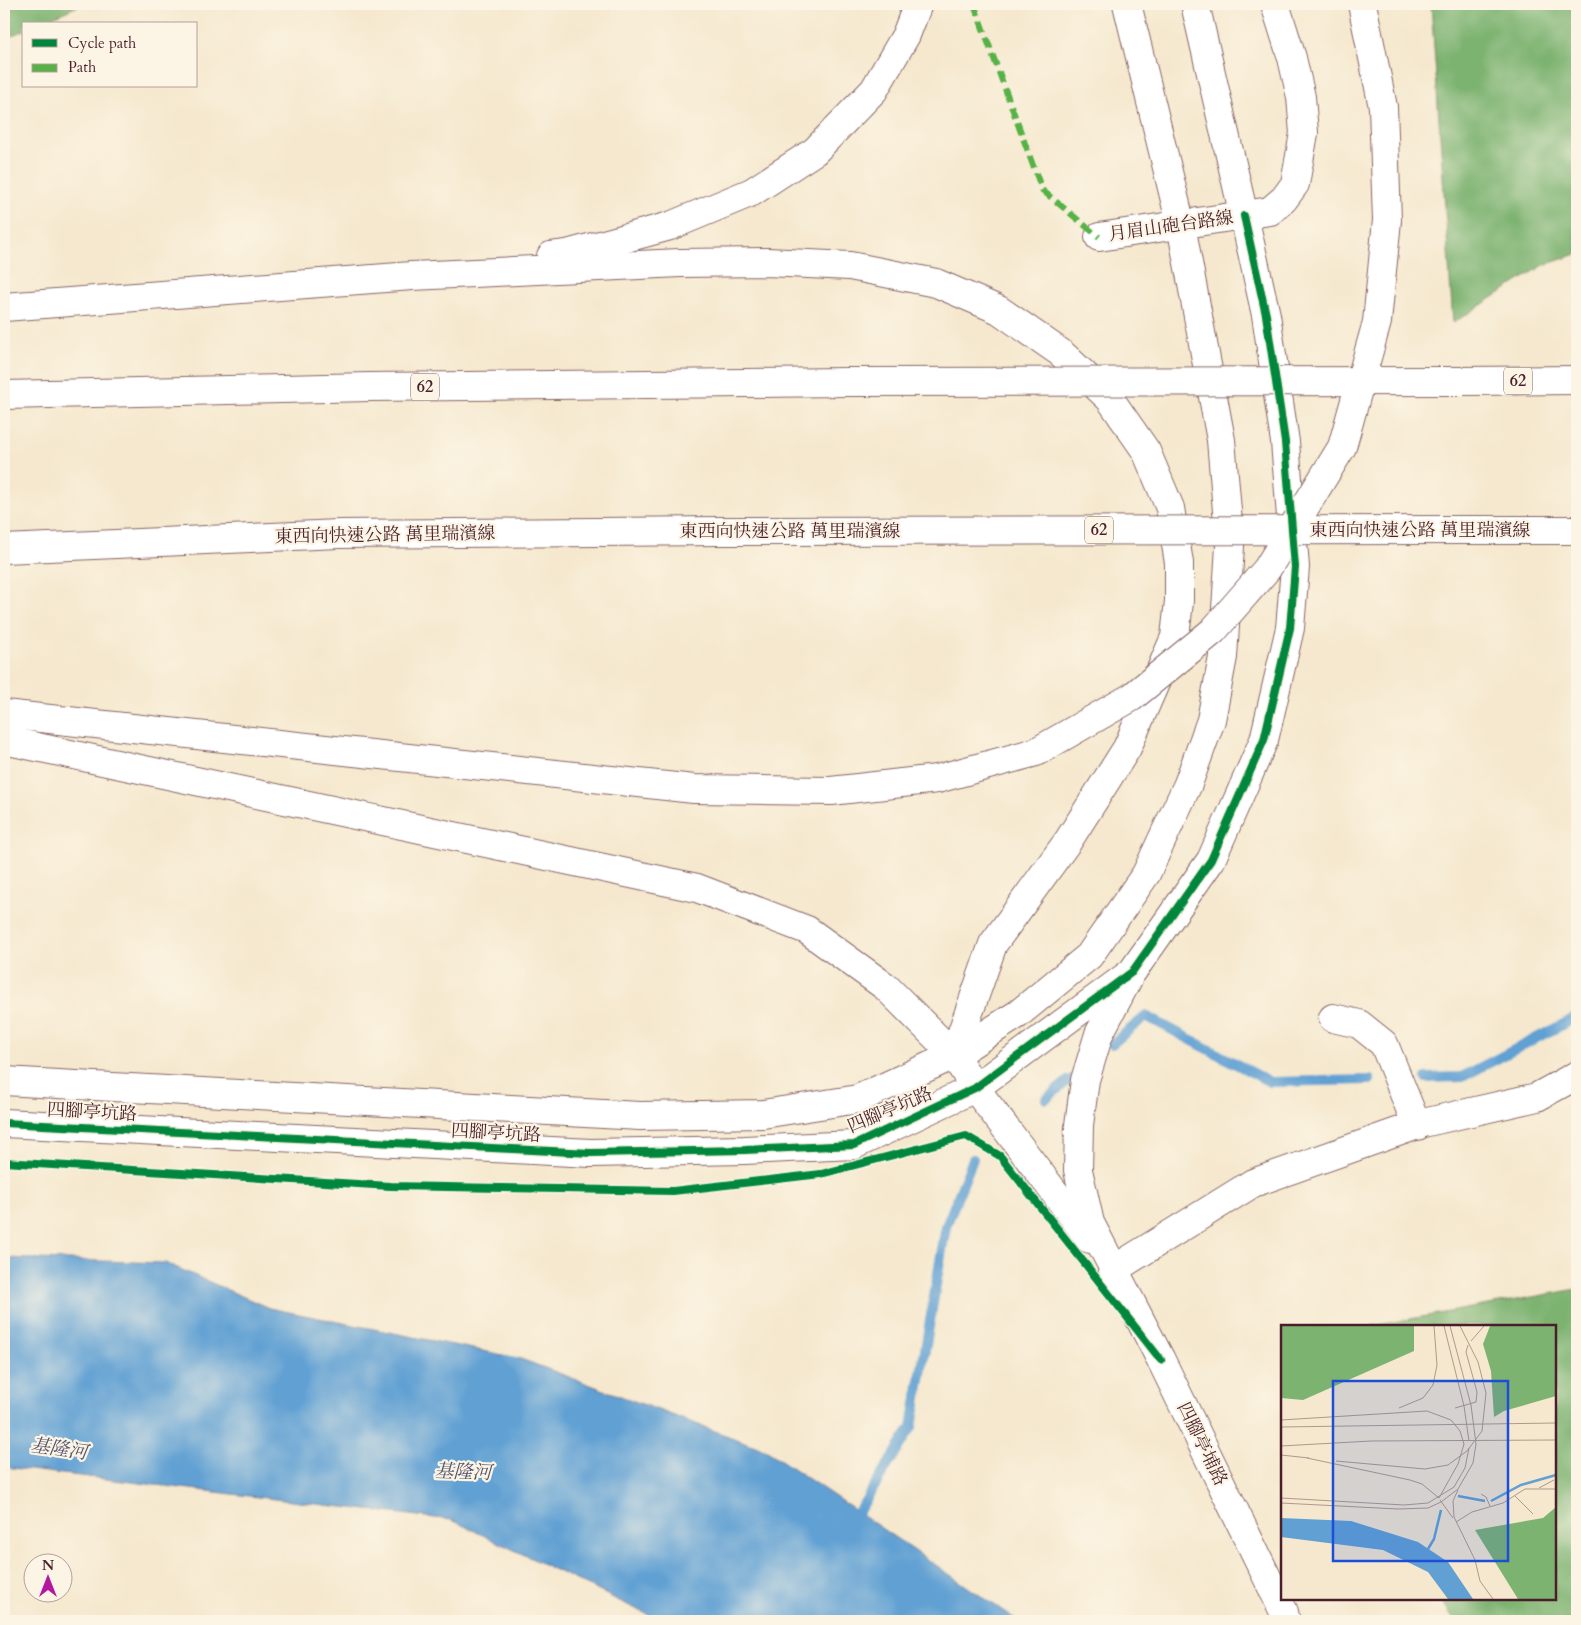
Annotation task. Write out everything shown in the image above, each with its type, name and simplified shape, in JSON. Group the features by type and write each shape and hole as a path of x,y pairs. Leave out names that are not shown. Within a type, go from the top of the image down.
{"main road":[{"path":"412,276 567,254 670,226 752,192 815,151 874,90 906,35 918,4"},
{"name":"四腳亭坑路","path":"4,1081 640,1116 763,1114 858,1099 954,1055 1018,1014 1088,956 1146,874 1188,784 1211,720 1223,657 1230,546 1221,440 1181,225 1127,4"},
{"path":"1113,1270 1090,1223 1078,1170 1079,1125 1085,1080 1099,1034 1132,972 1211,860 1264,740 1290,628 1295,567 1285,442 1266,315 1195,4"},
{"name":"月眉山砲台路線","path":"1098,237 1270,211 1284,199 1295,184 1304,133 1301,97 1275,4"},
{"path":"4,714 694,789 831,791 937,779 1036,752 1132,697 1213,631 1267,569 1342,447 1377,322 1387,220 1383,107 1362,4"},
{"path":"4,307 412,276 680,263 767,262 850,266 936,283 999,310 1061,353 1110,399 1146,451 1170,508 1179,563 1179,601 1175,637 1127,748 1068,841 993,944 954,1055"},
{"name":"62","path":"4,395 370,387 847,382 1577,380"},
{"name":"東西向快速公路 萬里瑞濱線","path":"4,549 339,534 722,531 1577,530"},
{"path":"4,740 697,888 807,930 886,987 954,1055 975,1088 1113,1270"},
{"name":"四腳亭坑路","path":"4,1123 591,1153 745,1150 854,1145 975,1088 1132,972"},
{"path":"1333,1018 1359,1024 1384,1044 1417,1126"},
{"path":"1113,1270 1253,1183 1417,1126 1537,1096 1577,1075"},
{"name":"四腳亭埔路","path":"1113,1270 1161,1360 1284,1612 1286,1621"}],"green space":[{"path":"4,4 82,4 42,22 22,22 22,31 4,39"},
{"path":"1431,4 1577,4 1577,254 1544,265 1453,323"},
{"path":"1577,1289 1577,1621 1455,1621 1442,1600 1556,1600 1556,1325 1377,1325"}],"water":[{"name":"基隆河","path":"4,1258 166,1263 269,1308 518,1358 766,1450 1018,1621 661,1621 452,1520 4,1467"}],"waterway":[{"path":"1112,1044 1146,1016 1270,1082 1370,1080"},
{"path":"1426,1078 1462,1077 1577,1017"},
{"path":"1046,1099 1069,1080"},
{"path":"852,1522 912,1427 946,1226 973,1159"}],"marked path":[{"path":"974,4 1042,190 1099,237"}],"cycle path":[{"path":"4,1123 591,1153 745,1150 854,1145 975,1088 1132,972 1211,860 1264,740 1290,628 1295,567 1285,442 1266,315 1244,216"},
{"path":"4,1162 390,1186 673,1191 821,1174 966,1136 1000,1156 1161,1360"}]}
